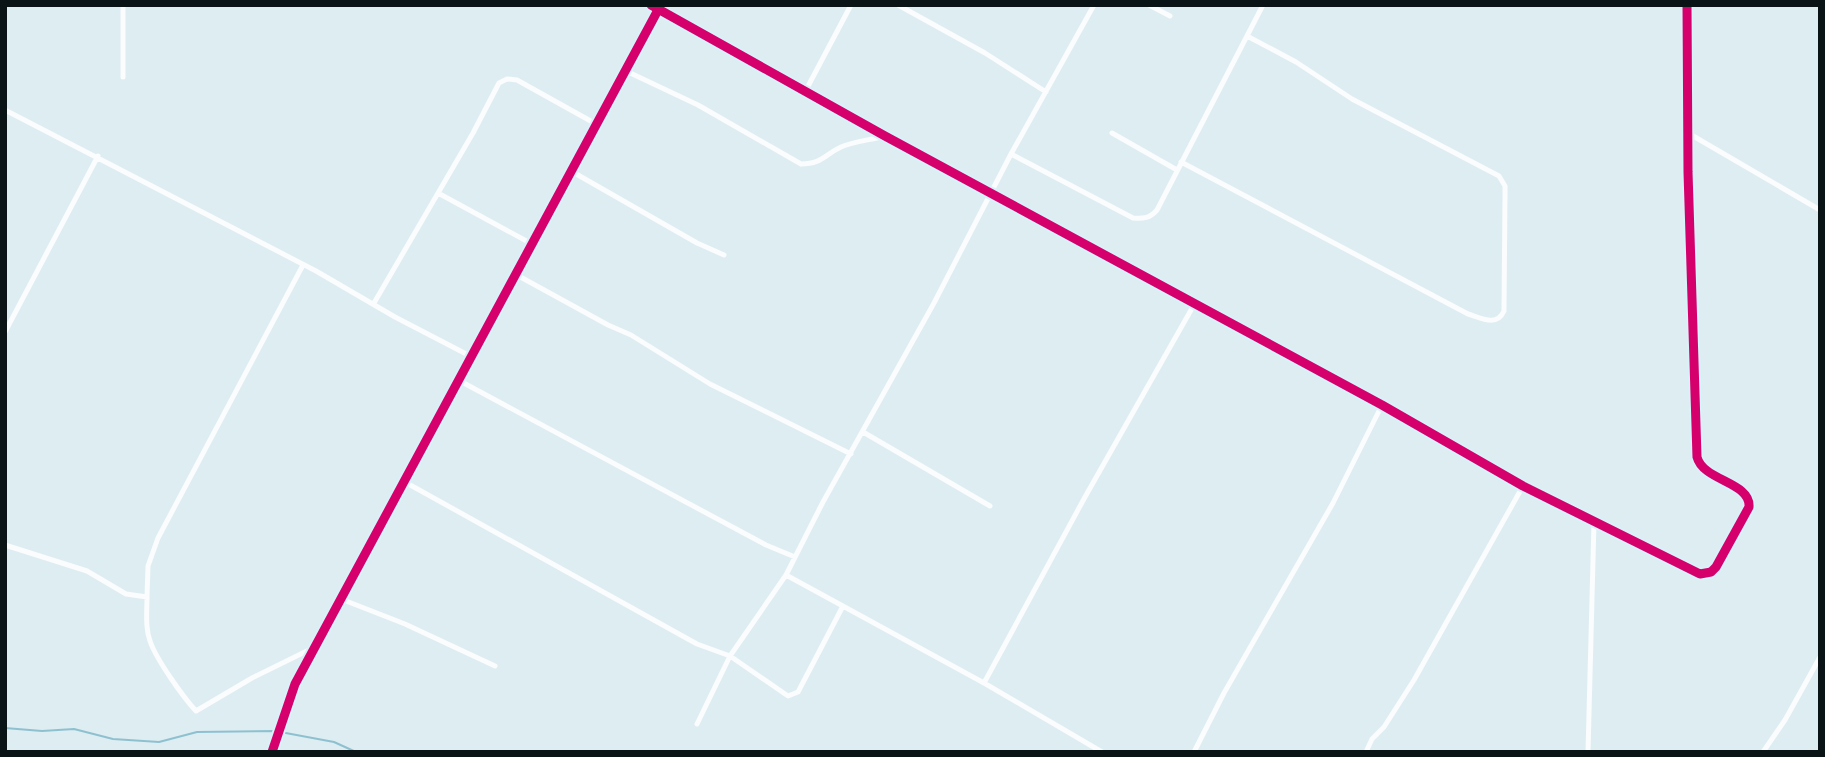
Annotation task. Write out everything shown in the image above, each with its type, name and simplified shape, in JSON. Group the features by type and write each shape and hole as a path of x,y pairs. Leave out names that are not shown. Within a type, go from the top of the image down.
{"street":[{"path":"123,5 123,77"},
{"path":"651,5 886,136 1382,405 1523,486 1700,575 1712,572 1716,567 1750,501 1745,493 1704,470 1697,457 1687,5"},
{"path":"806,90 851,5"},
{"path":"898,5 973,46 1046,92"},
{"path":"697,724 730,656 786,575 1011,154 1094,5"},
{"path":"1149,5 1170,16"},
{"path":"1011,154 1133,218 1148,218 1157,210 1263,5"},
{"path":"272,752 295,684 658,10"},
{"path":"1181,162 1468,314 1488,320 1502,316 1505,186 1499,176 1352,99 1296,62 1247,36"},
{"path":"626,71 698,105 801,164 824,160 841,147 886,136"},
{"path":"374,303 499,83 507,79 517,80 596,124"},
{"path":"5,110 303,264 472,357"},
{"path":"1112,133 1177,170"},
{"path":"1688,133 1820,210"},
{"path":"5,332 98,156"},
{"path":"571,171 697,243 724,255"},
{"path":"438,193 532,244"},
{"path":"303,264 158,538 148,566 146,621 151,645 182,695 196,711 252,678 316,646"},
{"path":"515,275 631,335 710,384 851,454"},
{"path":"984,683 1195,303"},
{"path":"460,381 766,545 794,557"},
{"path":"1194,752 1224,693 1333,503 1382,405"},
{"path":"863,432 990,506"},
{"path":"403,481 697,644 730,656 788,696 798,692 843,607"},
{"path":"1366,752 1372,739 1384,727 1414,680 1523,486"},
{"path":"1588,752 1594,522"},
{"path":"5,545 87,571 126,594 147,597"},
{"path":"786,575 984,683 1102,752"},
{"path":"341,599 405,624 495,666"},
{"path":"1763,752 1785,720 1820,657"}],"waterway":[{"path":"5,728 42,731 74,729 113,739 159,742 197,732 275,731 334,742 356,752"}],"cycle path":[{"path":"651,5 885,136 1382,405 1523,486 1700,574 1711,572 1716,567 1749,507 1743,492 1708,471 1697,457 1688,172 1687,5"},
{"path":"272,752 295,684 658,10"}]}
